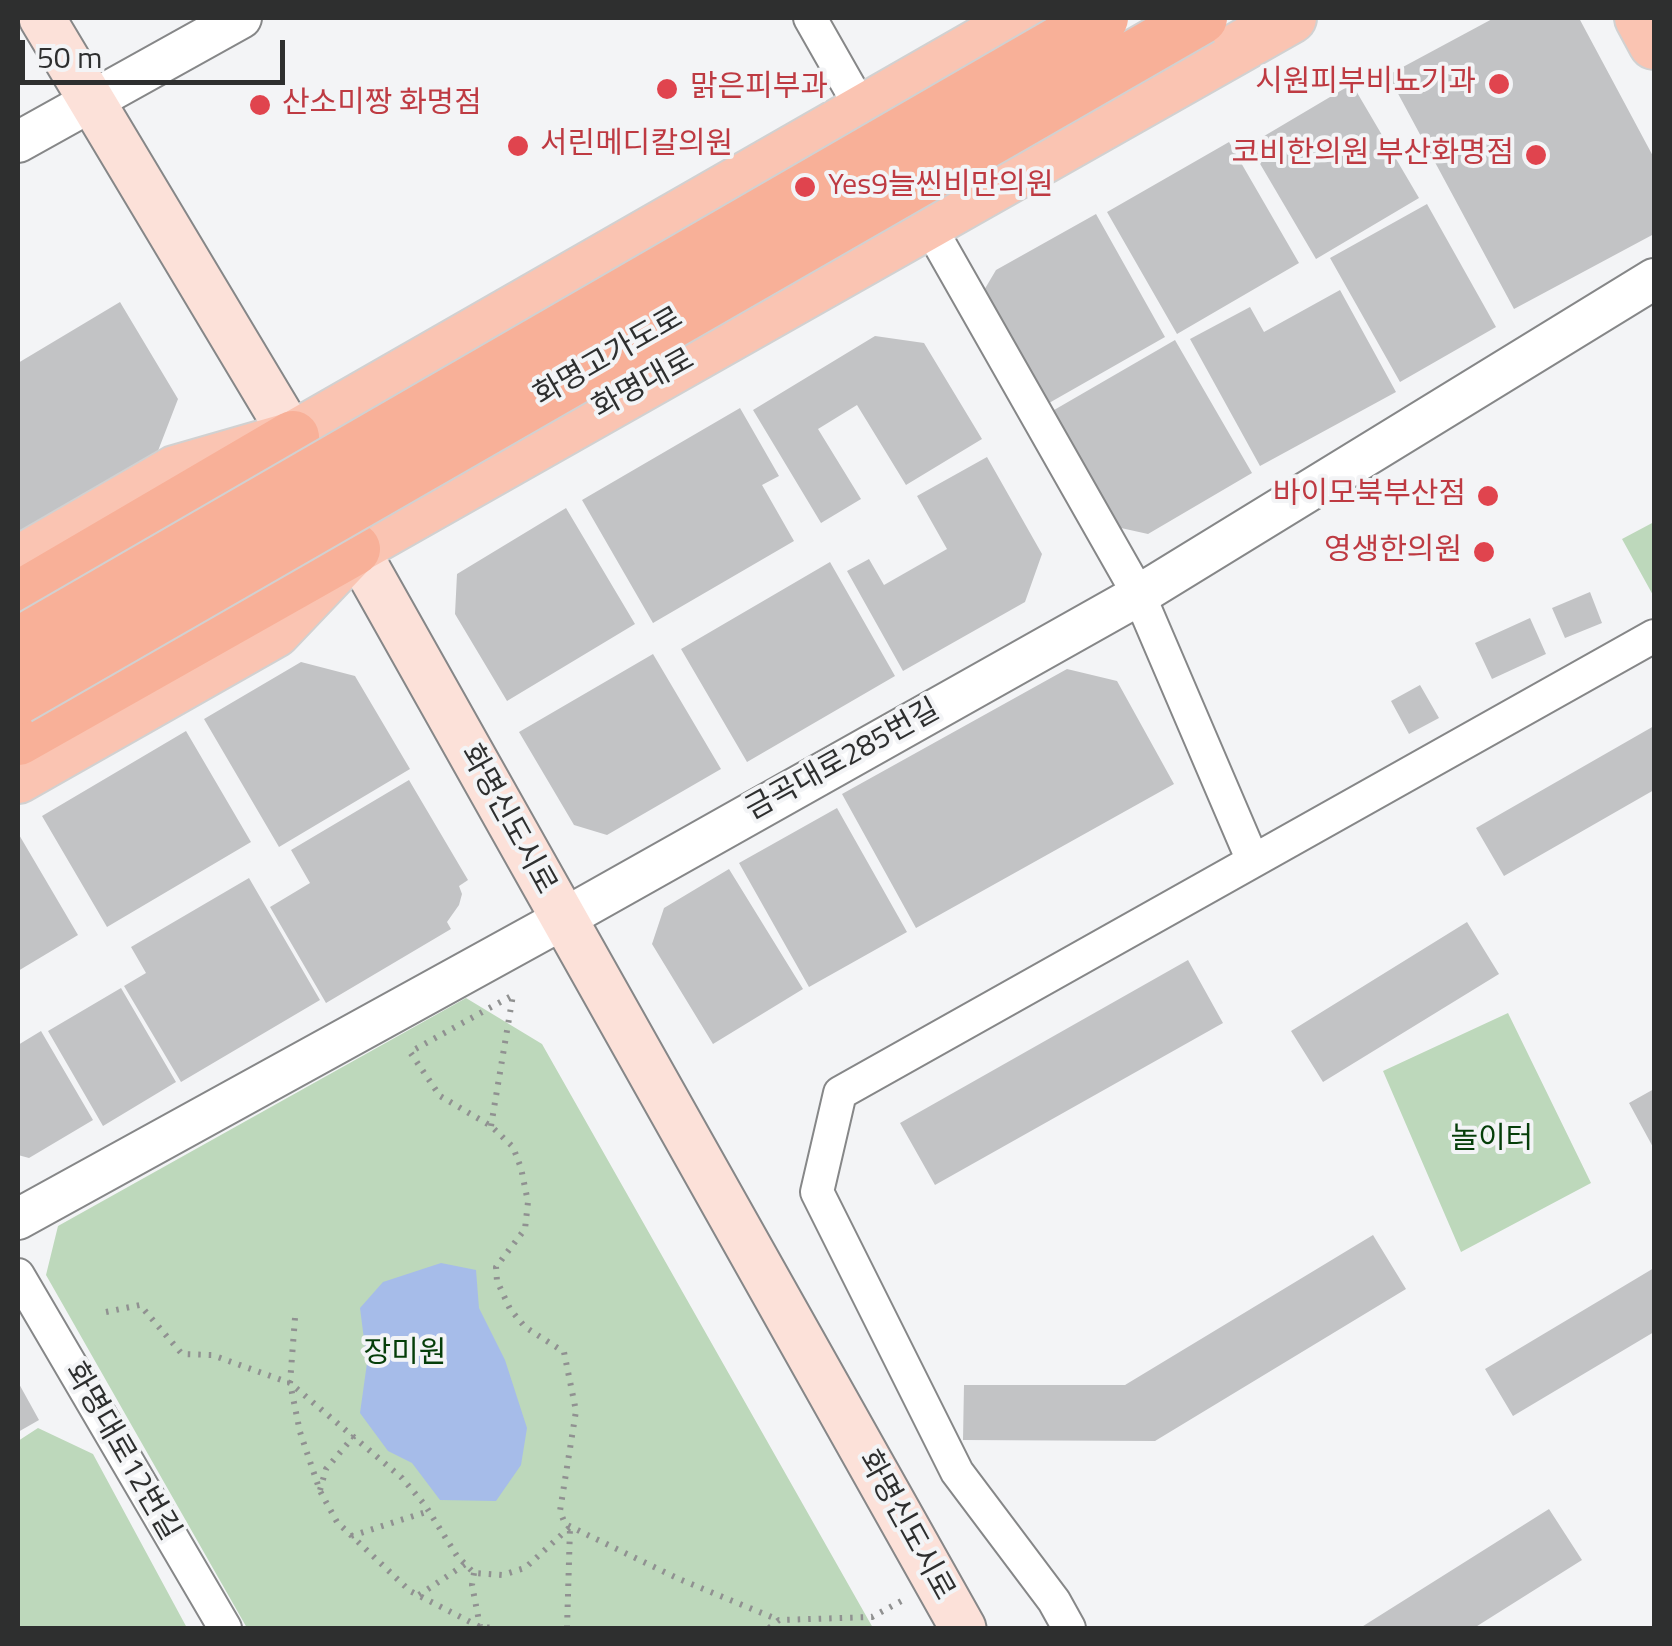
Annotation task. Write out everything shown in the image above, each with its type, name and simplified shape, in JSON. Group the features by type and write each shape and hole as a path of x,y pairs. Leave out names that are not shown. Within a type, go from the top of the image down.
{"highway":[{"name":"화명고가도로","path":"18,644 1102,18"},
{"name":"화명고가도로","path":"18,698 1201,18"},
{"path":"18,598 293,437"},
{"path":"18,739 354,549"}],"main road":[{"name":"화명신도시로","path":"42,18 293,437 963,1628"},
{"path":"18,562 175,471 293,437 1024,18"},
{"name":"화명대로","path":"18,778 275,632 354,549 1291,18"},
{"path":"1640,18 1654,44"}],"street":[{"path":"18,142 240,18"},
{"path":"810,18 1139,594 1253,861"},
{"name":"금곡대로285번길","path":"18,1219 563,919 1139,594 1654,280"},
{"path":"1069,1628 1054,1602 956,1472 818,1192 840,1093 1654,636"},
{"name":"화명대로12번길","path":"18,1276 225,1628"}],"path":[{"path":"491,1126 513,995 410,1052 440,1096 491,1126 513,1147 528,1202 525,1229 496,1267 497,1281 510,1309 525,1327 564,1352 576,1411 560,1511 565,1524 678,1579 779,1620 872,1618 937,1582"},
{"path":"106,1312 140,1305 182,1354 212,1355 290,1383 402,1478 430,1511 457,1556 474,1573 502,1575 525,1568 570,1527"},
{"path":"295,1318 290,1383 300,1432 320,1491 337,1522 418,1596 480,1628 497,1628"},
{"path":"320,1491 326,1469 354,1436"},
{"path":"351,1536 430,1511"},
{"path":"567,1628 570,1527"},
{"path":"418,1596 468,1562"},
{"path":"474,1573 472,1585 480,1628"},
{"path":"769,1628 779,1620"}],"green space":[{"path":"1654,522 1654,597 1622,539"},
{"name":"장미원","path":"466,998 542,1044 873,1628 247,1628 46,1275 58,1226"},
{"name":"놀이터","path":"1508,1013 1591,1183 1461,1252 1383,1071"},
{"path":"38,1428 93,1454 187,1628 18,1628 18,1441"}],"water":[{"path":"441,1263 476,1270 479,1308 505,1360 527,1428 521,1465 496,1501 440,1500 412,1463 388,1451 360,1413 367,1363 360,1308 383,1282"}],"building":[{"path":"1494,18 1579,18 1654,158 1654,234 1514,309 1388,75"},
{"path":"1352,84 1419,198 1316,259 1249,145"},
{"path":"1229,142 1299,263 1177,334 1107,212"},
{"path":"1427,204 1496,327 1400,382 1330,258"},
{"path":"1096,214 1165,337 1042,407 980,297 996,270"},
{"path":"1340,290 1396,392 1260,466 1190,339 1250,307 1264,332"},
{"path":"120,302 178,399 156,456 18,539 18,363"},
{"path":"875,336 924,343 982,439 906,485 857,405 818,429 861,499 821,523 753,410"},
{"path":"1175,340 1252,473 1148,534 1103,524 1042,417"},
{"path":"740,408 779,476 762,485 794,541 653,623 582,500"},
{"path":"987,457 1042,554 1025,602 903,671 847,571 869,559 884,585 947,549 917,496"},
{"path":"566,508 635,624 507,701 455,614 457,574"},
{"path":"830,562 895,676 747,762 681,649"},
{"path":"1590,592 1602,623 1565,638 1552,608"},
{"path":"1530,618 1546,654 1492,679 1475,643"},
{"path":"653,654 721,769 607,835 574,825 519,732"},
{"path":"301,662 355,676 410,769 279,847 204,719"},
{"path":"1067,669 1117,681 1174,784 916,928 842,794"},
{"path":"1420,685 1439,718 1409,734 1391,701"},
{"path":"1654,726 1654,790 1504,876 1476,828"},
{"path":"186,731 251,842 107,927 42,816"},
{"path":"409,780 468,880 459,886 459,905 447,922 451,929 326,1003 270,907 310,883 291,850"},
{"path":"837,808 907,932 809,987 739,863"},
{"path":"18,833 78,935 18,971"},
{"path":"729,869 803,989 713,1044 652,944 664,908"},
{"path":"249,878 320,1000 181,1082 124,986 146,973 131,947"},
{"path":"1467,922 1499,974 1323,1082 1291,1031"},
{"path":"1188,960 1223,1023 935,1185 900,1123"},
{"path":"121,988 176,1082 103,1126 48,1031"},
{"path":"41,1031 93,1120 29,1158 18,1155 18,1045"},
{"path":"1654,1089 1654,1149 1629,1103"},
{"path":"1373,1235 1406,1289 1155,1441 963,1440 964,1385 1125,1385"},
{"path":"1654,1268 1654,1332 1513,1416 1485,1369"},
{"path":"18,1382 39,1420 18,1432"},
{"path":"1549,1509 1582,1560 1474,1628 1360,1628"}],"place":[{"name":"시원피부비뇨기과","path":"1499,84"},
{"name":"맑은피부과","path":"667,89"},
{"name":"산소미짱 화명점","path":"260,105"},
{"name":"서린메디칼의원","path":"518,146"},
{"name":"코비한의원 부산화명점","path":"1536,155"},
{"name":"Yes9늘씬비만의원","path":"805,187"},
{"name":"바이모북부산점","path":"1488,496"},
{"name":"영생한의원","path":"1484,552"}]}
